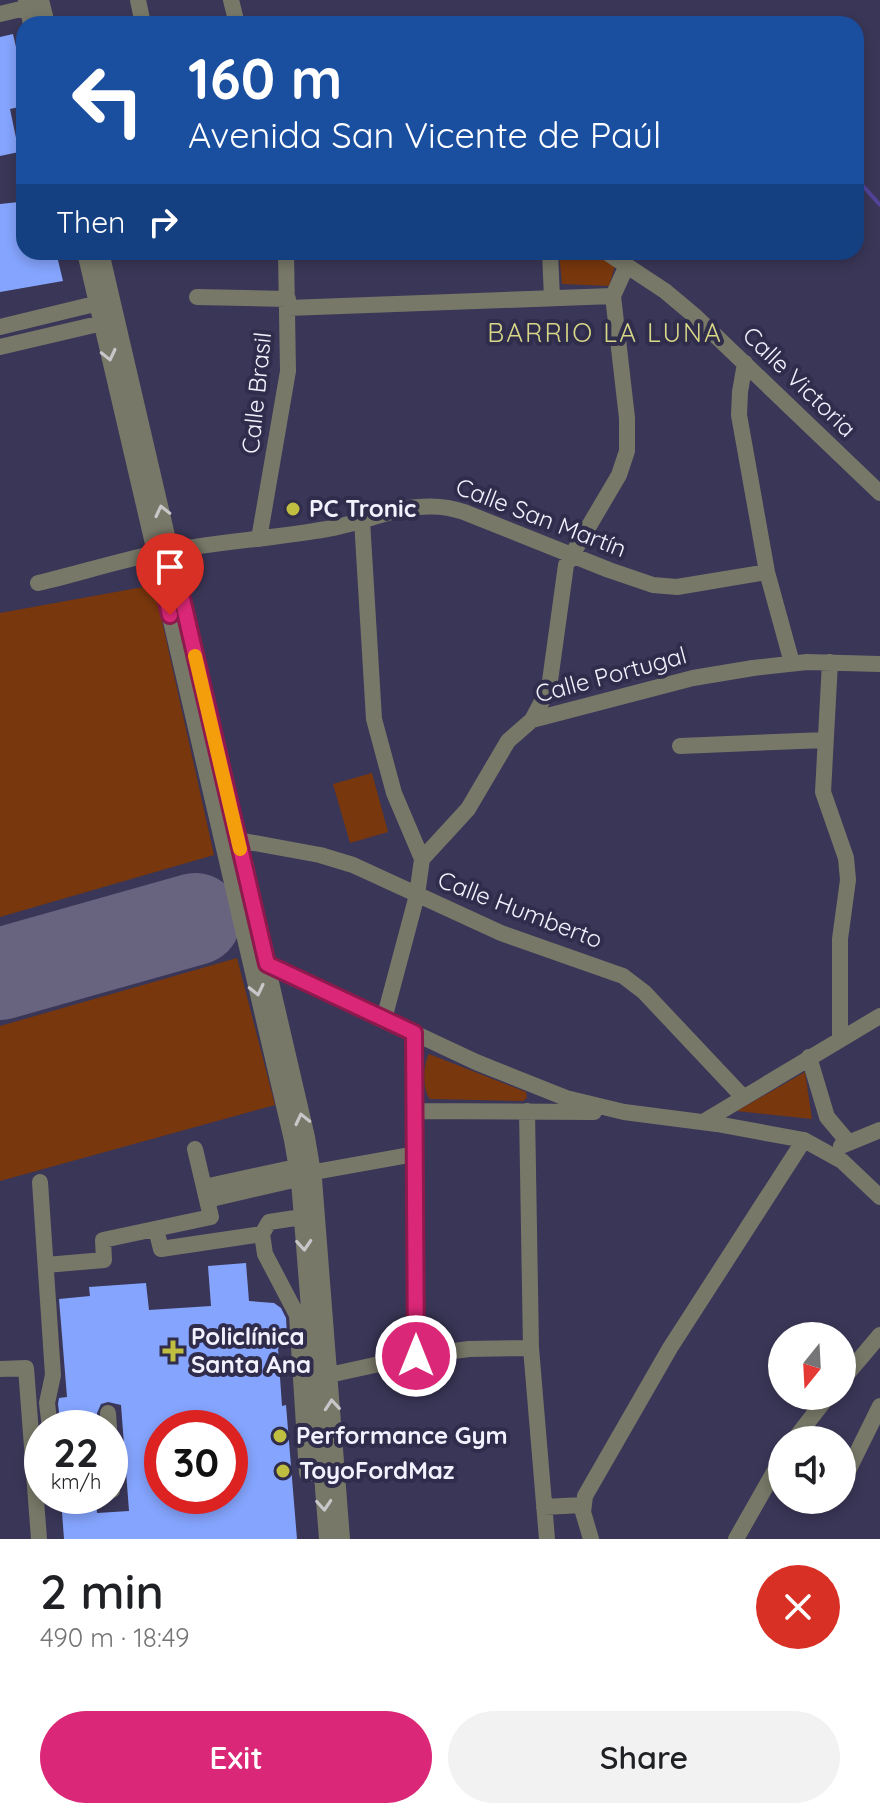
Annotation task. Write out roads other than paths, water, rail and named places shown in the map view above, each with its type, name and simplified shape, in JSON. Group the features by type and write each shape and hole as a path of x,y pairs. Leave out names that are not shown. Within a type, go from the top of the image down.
{"street":[{"path":"0,14 40,10"},
{"path":"88,260 105,302"},
{"path":"102,260 109,322 305,1174 302,1217 327,1539"},
{"name":"Calle Brasil","path":"259,539 286,391 286,260"},
{"path":"550,260 552,298"},
{"name":"Calle Victoria","path":"619,260 696,317 880,493"},
{"path":"532,720 549,688 564,575 571,554 619,475 627,451 627,418 613,296 627,265"},
{"path":"197,297 288,304 613,296"},
{"path":"0,327 105,302"},
{"path":"0,347 109,322"},
{"path":"745,363 739,415 767,572 792,663"},
{"name":"Calle San Martín","path":"38,583 163,552 322,530 418,506 445,506 635,580 665,587 767,572"},
{"path":"362,520 374,719 394,793 422,859 417,895 384,1019"},
{"path":"163,552 267,964 305,1174 329,1375 342,1539"},
{"path":"830,662 823,792 848,869 840,954 840,1039"},
{"name":"Calle Portugal","path":"422,859 468,809 508,741 532,720 693,678 792,663 880,664"},
{"path":"680,746 825,740"},
{"name":"Calle Humberto","path":"238,840 320,855 353,865 526,943 632,981 743,1097"},
{"path":"267,964 533,1087 624,1112 804,1140 828,1152 859,1174 880,1197"},
{"path":"703,1122 880,1016"},
{"path":"414,1033 416,1356"},
{"path":"809,1057 827,1117 849,1143"},
{"path":"414,1111 624,1112"},
{"path":"527,1111 531,1348 547,1539"},
{"path":"828,1152 880,1130"},
{"path":"591,1539 582,1505 590,1487 670,1348 804,1140"},
{"path":"46,1265 104,1260 103,1240 211,1217 195,1149"},
{"path":"206,1194 287,1169 305,1174 415,1154"},
{"path":"40,1182 53,1375 48,1410"},
{"path":"302,1217 269,1222 262,1234 267,1261 297,1315 307,1473 322,1472"},
{"path":"156,1229 161,1249 262,1234"},
{"path":"856,1363 880,1335"},
{"path":"329,1375 416,1356 469,1349 531,1348"},
{"path":"0,1369 26,1368 39,1539"},
{"path":"856,1458 880,1406"},
{"path":"805,1426 817,1410"},
{"path":"736,1539 768,1494"},
{"path":"544,1507 582,1505"}],"waterway":[{"path":"864,187 880,205"}],"place":[{"name":"PC Tronic","path":"293,509"},
{"name":"Policlínica Santa Ana","path":"173,1351"},
{"name":"Performance Gym","path":"280,1436"},
{"name":"ToyoFordMaz","path":"283,1471"}],"district":[{"name":"BARRIO LA LUNA","path":"605,333"}]}
